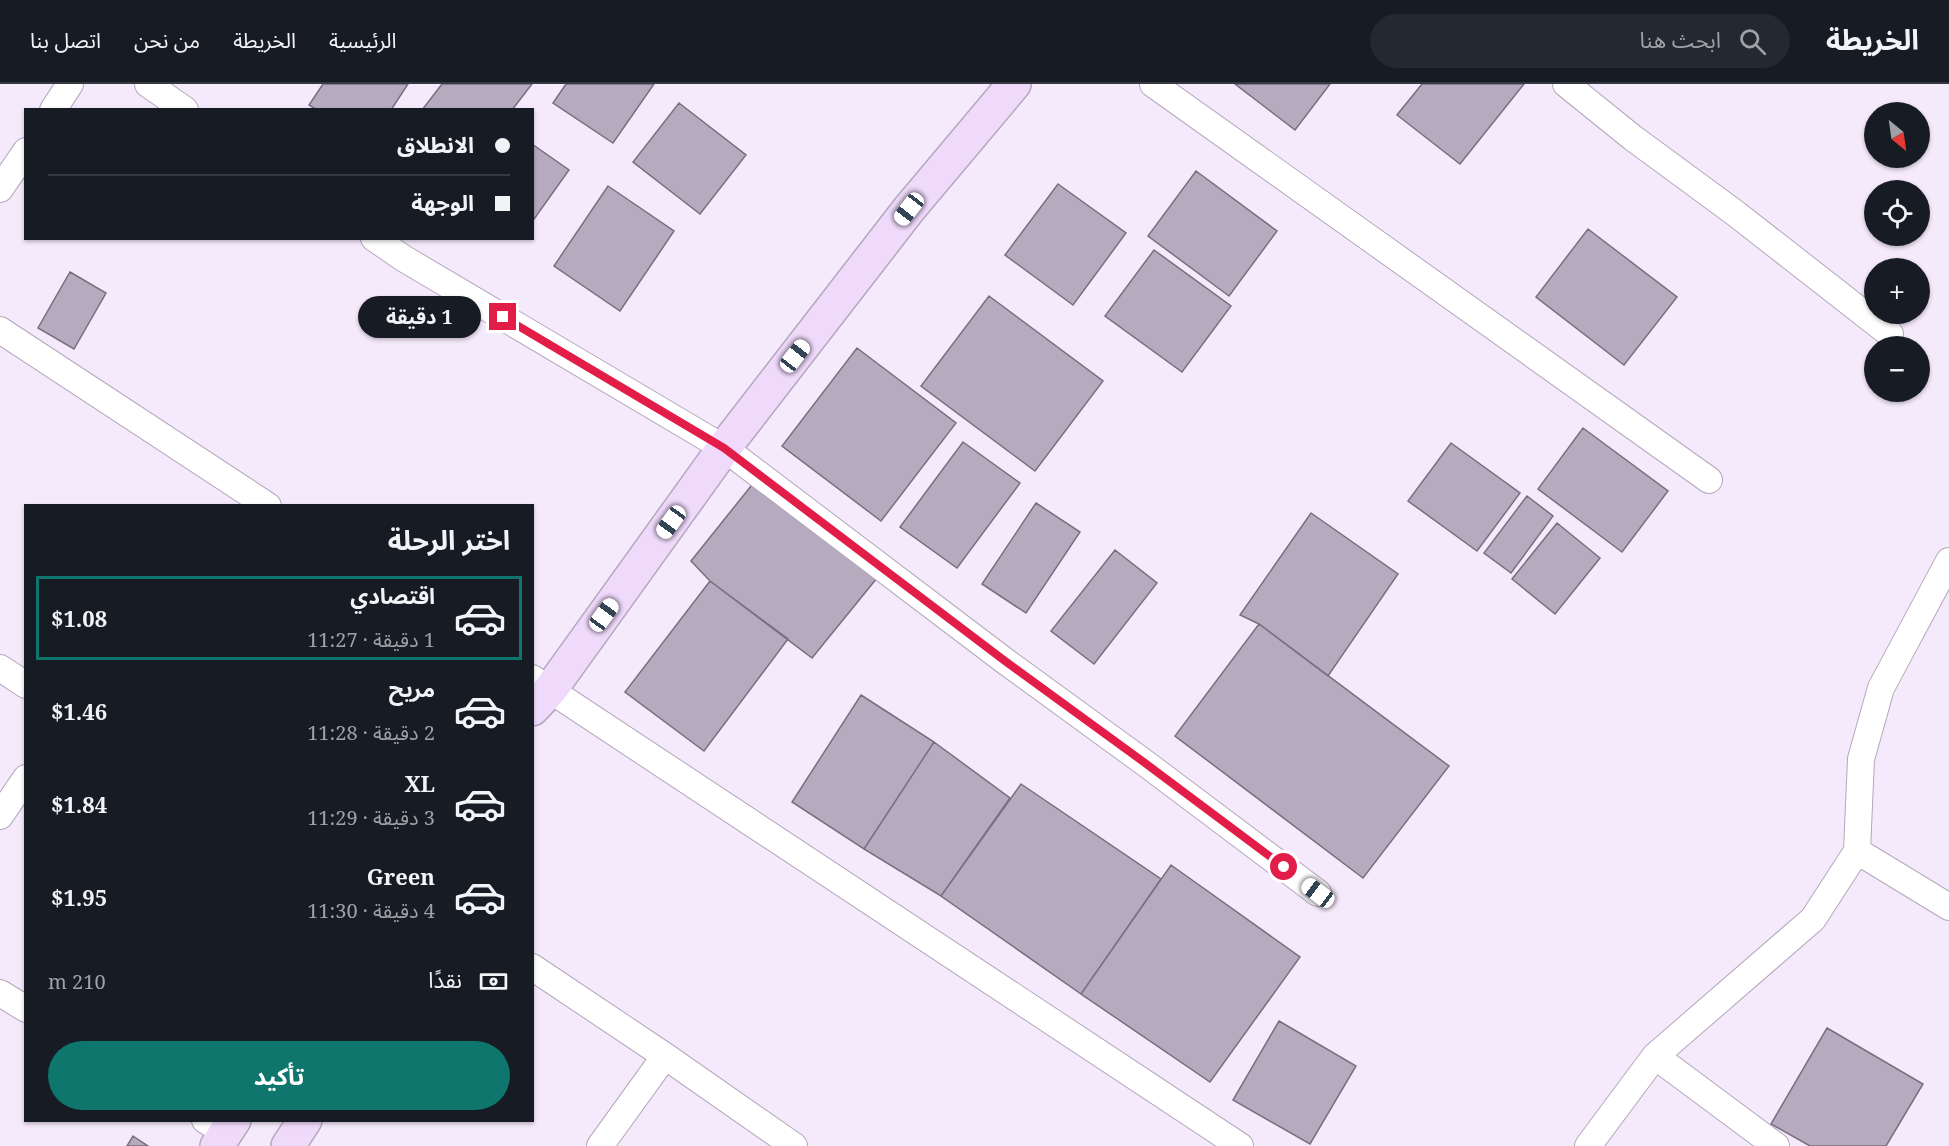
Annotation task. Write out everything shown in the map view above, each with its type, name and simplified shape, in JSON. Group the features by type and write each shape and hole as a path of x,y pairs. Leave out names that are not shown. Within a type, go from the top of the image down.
{"street":[{"path":"54,108 70,84"},
{"path":"148,84 182,108"},
{"path":"534,719 538,692 909,209 1014,84"},
{"path":"1153,84 1709,480"},
{"path":"1566,84 1633,138 1735,213 1890,334"},
{"path":"0,189 24,154"},
{"path":"377,240 403,258 724,448 1005,661 1318,893"},
{"path":"0,330 265,504"},
{"path":"1588,1146 1655,1056 1813,919 1857,851 1861,759 1881,688 1949,561"},
{"path":"0,668 24,684"},
{"path":"538,692 1240,1146"},
{"path":"0,816 24,781"},
{"path":"1857,851 1949,907"},
{"path":"534,968 794,1146"},
{"path":"0,993 24,1008"},
{"path":"600,1146 665,1056"},
{"path":"1655,1056 1776,1146"},
{"path":"288,1146 304,1122"}],"building":[{"path":"323,84 408,84 392,108 314,108 309,105"},
{"path":"442,84 532,84 514,108 424,108"},
{"path":"566,84 654,84 613,143 553,103"},
{"path":"1235,84 1330,84 1295,130"},
{"path":"1422,84 1524,84 1460,164 1397,115"},
{"path":"679,103 746,155 700,214 633,162"},
{"path":"534,145 569,170 534,219"},
{"path":"1196,171 1277,231 1229,296 1148,236"},
{"path":"1058,184 1126,233 1073,305 1005,255"},
{"path":"608,186 674,231 620,311 554,266"},
{"path":"1588,229 1677,297 1624,365 1536,297"},
{"path":"1154,250 1231,306 1182,372 1105,316"},
{"path":"70,272 106,293 74,349 38,328"},
{"path":"989,296 1103,381 1035,471 921,386"},
{"path":"857,348 956,423 881,521 782,446"},
{"path":"1583,428 1668,491 1622,552 1538,489"},
{"path":"963,442 1020,483 957,568 900,527"},
{"path":"1451,443 1520,493 1477,551 1408,501"},
{"path":"755,481 877,578 812,658 710,581 691,561"},
{"path":"1527,496 1553,516 1511,573 1484,553"},
{"path":"1036,503 1080,532 1026,613 982,584"},
{"path":"1311,513 1398,574 1328,676 1259,624 1240,615"},
{"path":"1557,523 1600,558 1555,614 1512,579"},
{"path":"1115,550 1157,583 1094,664 1051,631"},
{"path":"710,581 788,639 704,751 625,692"},
{"path":"1259,624 1449,766 1363,878 1175,736"},
{"path":"861,695 934,742 864,849 792,802"},
{"path":"934,742 1010,798 941,896 864,849"},
{"path":"1021,784 1161,879 1081,994 941,896"},
{"path":"1171,865 1300,957 1210,1082 1081,994"},
{"path":"1279,1021 1356,1066 1310,1144 1233,1100"},
{"path":"1827,1028 1923,1084 1886,1146 1810,1146 1771,1124"},
{"path":"133,1136 148,1146 127,1146"}],"route":[{"path":"503,317 724,448 1005,661 1284,867"}]}
